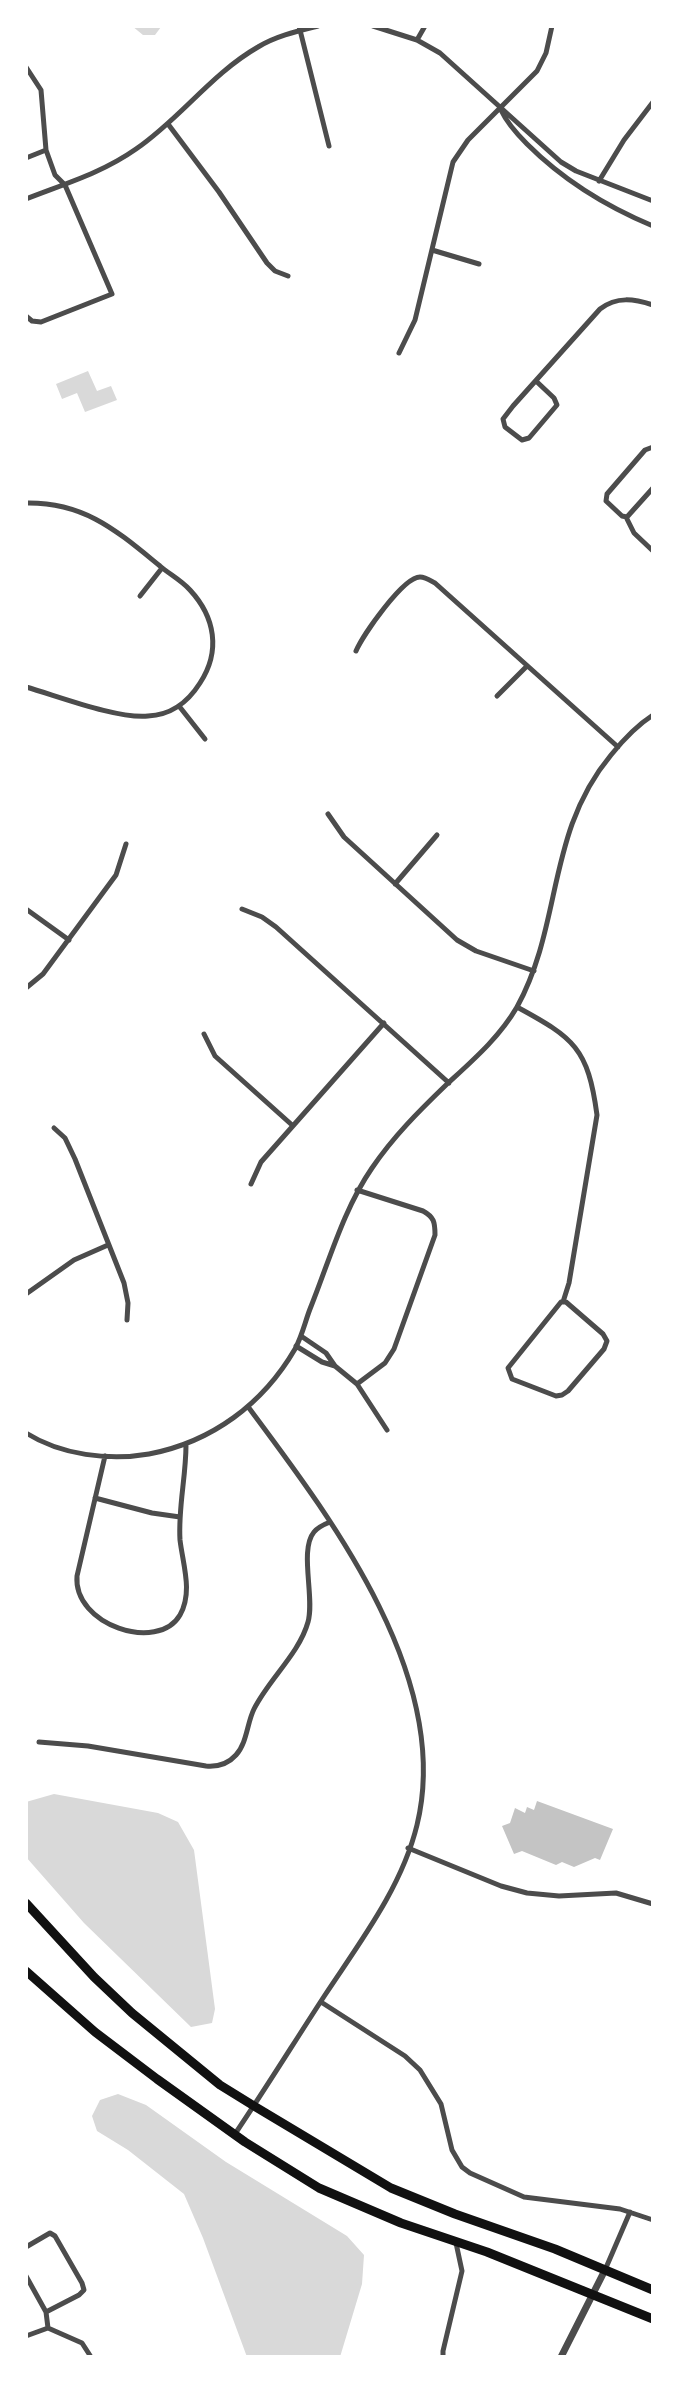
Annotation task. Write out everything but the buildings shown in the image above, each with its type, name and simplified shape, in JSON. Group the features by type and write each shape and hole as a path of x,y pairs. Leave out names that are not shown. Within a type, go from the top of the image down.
{"main road":[{"path":"26,1903 94,1976 132,2013 213,2080 254,2106 391,2188 455,2214 555,2249 653,2290"},
{"path":"26,1971 101,2037 269,2158 320,2188 401,2224 488,2252 653,2319"}],"street":[{"path":"26,199 91,175 125,156 168,124 239,58 278,37 300,28 318,26"},
{"path":"373,26 417,40 440,53 460,68 561,162 599,181 653,201"},
{"path":"417,40 425,26"},
{"path":"399,353 415,320 452,162 468,140 500,107 514,97 543,62 552,26"},
{"path":"300,28 329,146"},
{"path":"26,67 41,90 46,150 55,175 65,185 112,294 41,322 32,321 26,316"},
{"path":"599,181 624,140 653,102"},
{"path":"500,107 508,123 561,176 595,198 653,226"},
{"path":"168,124 219,192 267,263 275,272 288,276"},
{"path":"26,158 46,150"},
{"path":"432,250 479,264"},
{"path":"536,381 554,398 557,405 529,438 522,440 505,427 503,419 536,381 606,304 626,299 653,306"},
{"path":"653,447 645,450 606,496 607,503 626,517 634,533 653,551"},
{"path":"626,517 631,514 653,488"},
{"path":"26,503 57,504 98,520 121,534 183,584 196,598 207,615 214,637 212,656 206,674 196,691 179,706 161,714 137,716 26,687"},
{"path":"140,596 162,568"},
{"path":"356,650 367,629 414,579 424,577 435,583 618,747"},
{"path":"497,696 527,666"},
{"path":"179,706 205,739"},
{"path":"26,1433 55,1446 105,1456 144,1455 186,1445 211,1433 248,1408 275,1377 296,1346 357,1190 392,1141 491,1042 516,1007 534,971 572,819 593,780 618,747 636,727 653,715"},
{"path":"328,814 344,838 443,929 467,947 534,971"},
{"path":"394,884 437,835"},
{"path":"26,988 43,974 116,875 126,844"},
{"path":"26,909 69,940"},
{"path":"242,909 262,917 276,927 449,1083"},
{"path":"516,1007 549,1024 571,1041 590,1075 597,1115 570,1283 562,1302 508,1368 512,1379 556,1396 565,1394 607,1344 603,1334 566,1302 562,1302"},
{"path":"251,1184 261,1162 384,1023"},
{"path":"204,1034 215,1056 292,1125"},
{"path":"54,1128 70,1146 128,1294 127,1320"},
{"path":"357,1190 423,1211 431,1215 435,1226 434,1235 394,1349 385,1364 357,1384"},
{"path":"26,1294 74,1260 108,1245"},
{"path":"300,1336 326,1353 335,1366 357,1384 387,1430"},
{"path":"296,1346 322,1362 335,1366"},
{"path":"235,2134 394,1886 417,1824 423,1776 423,1752 416,1708 400,1654 357,1567 330,1522 248,1408"},
{"path":"105,1456 77,1576 78,1590 85,1605 97,1618 108,1624 135,1631 156,1631 167,1628 177,1620 184,1606 187,1588 180,1517 186,1472 186,1445"},
{"path":"95,1498 152,1513 180,1517"},
{"path":"39,1742 88,1746 206,1766 227,1763 239,1752 254,1709 306,1629 310,1613 309,1544 316,1530 330,1522"},
{"path":"408,1848 501,1886 527,1893 559,1896 616,1893 653,1904"},
{"path":"321,2002 405,2056 420,2070 441,2104 452,2150 462,2167 470,2174 524,2196 615,2208 653,2220"},
{"path":"561,2357 605,2270 630,2212"},
{"path":"26,2247 50,2233 59,2240 82,2283 84,2290 79,2295 46,2312"},
{"path":"443,2357 442,2351 462,2271 456,2242"},
{"path":"26,2276 46,2312 48,2328"},
{"path":"26,2336 48,2328 75,2339 89,2354"}],"shaded area":[{"path":"132,26 161,27 155,35 143,35"},
{"path":"88,371 97,391 111,386 117,400 85,412 77,393 62,399 56,384"},
{"path":"54,1794 158,1813 178,1822 194,1850 215,2009 212,2023 191,2027 84,1923 26,1857 26,1802"},
{"path":"118,2094 146,2105 226,2162 347,2236 364,2255 362,2284 340,2357 247,2357 203,2238 184,2194 128,2150 97,2131 92,2116 100,2100"}]}
